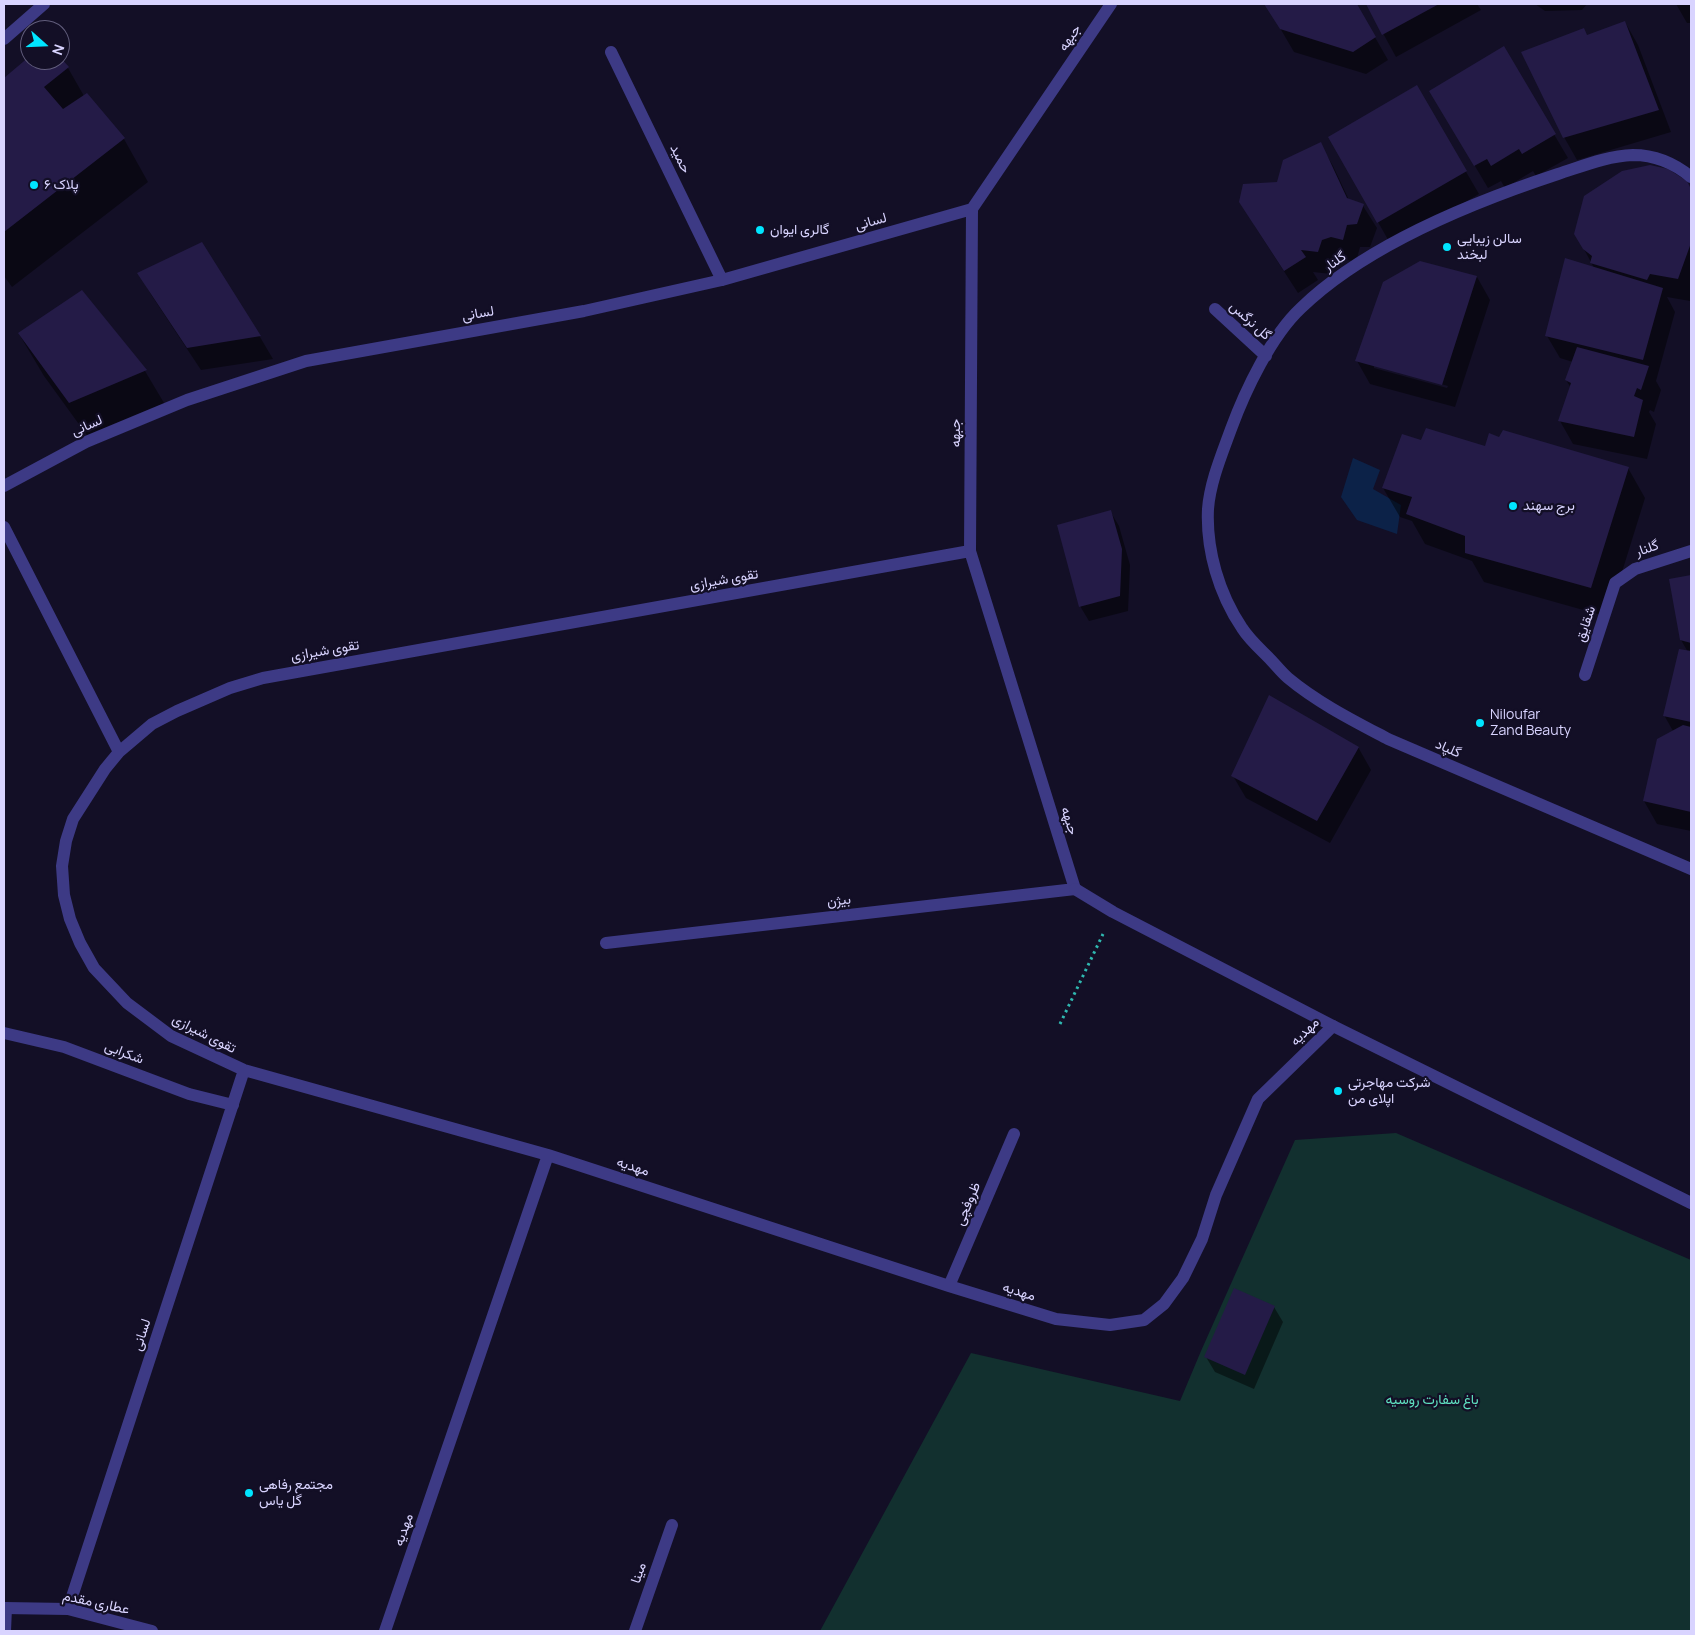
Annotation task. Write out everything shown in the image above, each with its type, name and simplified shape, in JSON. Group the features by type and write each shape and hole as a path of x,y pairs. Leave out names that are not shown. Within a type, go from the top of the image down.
{"street":[{"path":"4,39 44,4"},
{"name":"جبهه","path":"1075,889 970,551 972,210 1111,4"},
{"name":"حمید","path":"611,52 722,280"},
{"name":"گلنار","path":"1229,605 1214,566 1209,541 1208,508 1216,471 1235,417 1266,356 1278,336 1299,309 1342,274 1398,241 1474,206 1545,179 1615,157 1635,155 1652,157 1672,164 1691,177"},
{"name":"لسانی","path":"4,486 86,442 187,400 306,361 584,311 722,280 972,210"},
{"name":"گل نرگس","path":"1215,309 1266,356"},
{"path":"4,527 119,752"},
{"name":"تقوی شیرازی","path":"244,1070 171,1036 127,1003 94,968 80,943 70,919 64,895 62,866 66,841 73,819 105,769 119,752 152,724 230,688 263,678 970,551"},
{"name":"گلنار","path":"1615,582 1635,569 1691,551"},
{"name":"شقایق","path":"1585,675 1615,582"},
{"name":"گلپاد","path":"1229,605 1243,630 1287,678 1353,721 1388,739 1691,869"},
{"name":"مهدیه","path":"1075,889 1113,912 1333,1026 1691,1203"},
{"name":"بیژن","path":"606,943 1075,889"},
{"name":"مهدیه","path":"244,1070 548,1155 1056,1319 1110,1325 1144,1320 1164,1304 1183,1278 1202,1239 1216,1195 1258,1099 1333,1026"},
{"name":"شکرابی","path":"4,1032 64,1047 189,1094 233,1105"},
{"name":"لسانی","path":"68,1609 244,1070"},
{"name":"ظروفچی","path":"949,1286 1014,1134"},
{"name":"مهدیه","path":"385,1631 548,1155"},
{"name":"مینا","path":"635,1631 672,1524"},
{"path":"5,1608 5,1631"},
{"name":"عطاری مقدم","path":"5,1608 68,1609 152,1631"}],"path":[{"path":"1060,1024 1113,912"}],"green space":[{"name":"باغ سفارت روسیه","path":"1396,1133 1691,1260 1691,1631 820,1631 971,1353 1180,1401 1295,1140"}],"water":[{"path":"1353,458 1380,470 1373,489 1401,505 1397,534 1357,520 1341,497"}],"building":[{"path":"1264,4 1357,4 1376,37 1353,52 1280,29"},
{"path":"1366,4 1439,4 1382,35"},
{"path":"1625,21 1659,110 1563,138 1521,52 1584,28 1587,35"},
{"path":"1504,46 1556,134 1522,154 1519,149 1491,166 1487,159 1474,166 1429,91"},
{"name":"پلاک ۶","path":"20,64 20,70 65,70 44,87 63,109 87,93 125,138 4,232 4,78"},
{"path":"1417,85 1467,171 1377,223 1328,137"},
{"path":"1321,142 1347,198 1364,204 1357,224 1347,225 1343,240 1331,237 1322,240 1318,252 1301,250 1306,257 1284,271 1239,202 1243,184 1277,182 1283,160"},
{"path":"1650,165 1668,169 1687,181 1691,189 1691,243 1678,279 1650,274 1647,280 1590,263 1592,256 1583,249 1574,234 1584,196 1622,171"},
{"path":"202,242 261,336 187,348 137,273"},
{"path":"1565,258 1663,288 1643,360 1545,336"},
{"path":"1420,261 1477,276 1442,385 1355,361 1383,282"},
{"path":"82,290 147,370 69,403 18,333"},
{"path":"1577,347 1649,366 1641,390 1637,388 1634,396 1643,400 1634,437 1558,421 1571,383 1565,380"},
{"name":"برج سهند","path":"1426,428 1485,446 1489,433 1499,437 1503,430 1629,467 1591,588 1465,553 1465,536 1406,514 1412,497 1382,488 1402,434 1421,440"},
{"path":"1111,510 1122,549 1120,596 1079,607 1057,525"},
{"path":"1691,575 1691,643 1680,640 1669,579"},
{"path":"1679,649 1691,651 1691,722 1663,716"},
{"path":"1269,695 1359,747 1317,821 1231,776"},
{"path":"1683,725 1691,727 1691,812 1643,801 1657,739"},
{"path":"1234,1288 1275,1306 1245,1375 1204,1357"}],"place":[{"name":"پلاک ۶","path":"34,185"},
{"name":"گالری ایوان","path":"760,230"},
{"name":"سالن زیبایی لبخند","path":"1447,247"},
{"name":"برج سهند","path":"1513,506"},
{"name":"Niloufar Zand Beauty","path":"1480,723"},
{"name":"شرکت مهاجرتی اپلای من","path":"1338,1091"},
{"name":"مجتمع رفاهی گل یاس","path":"249,1493"}]}
